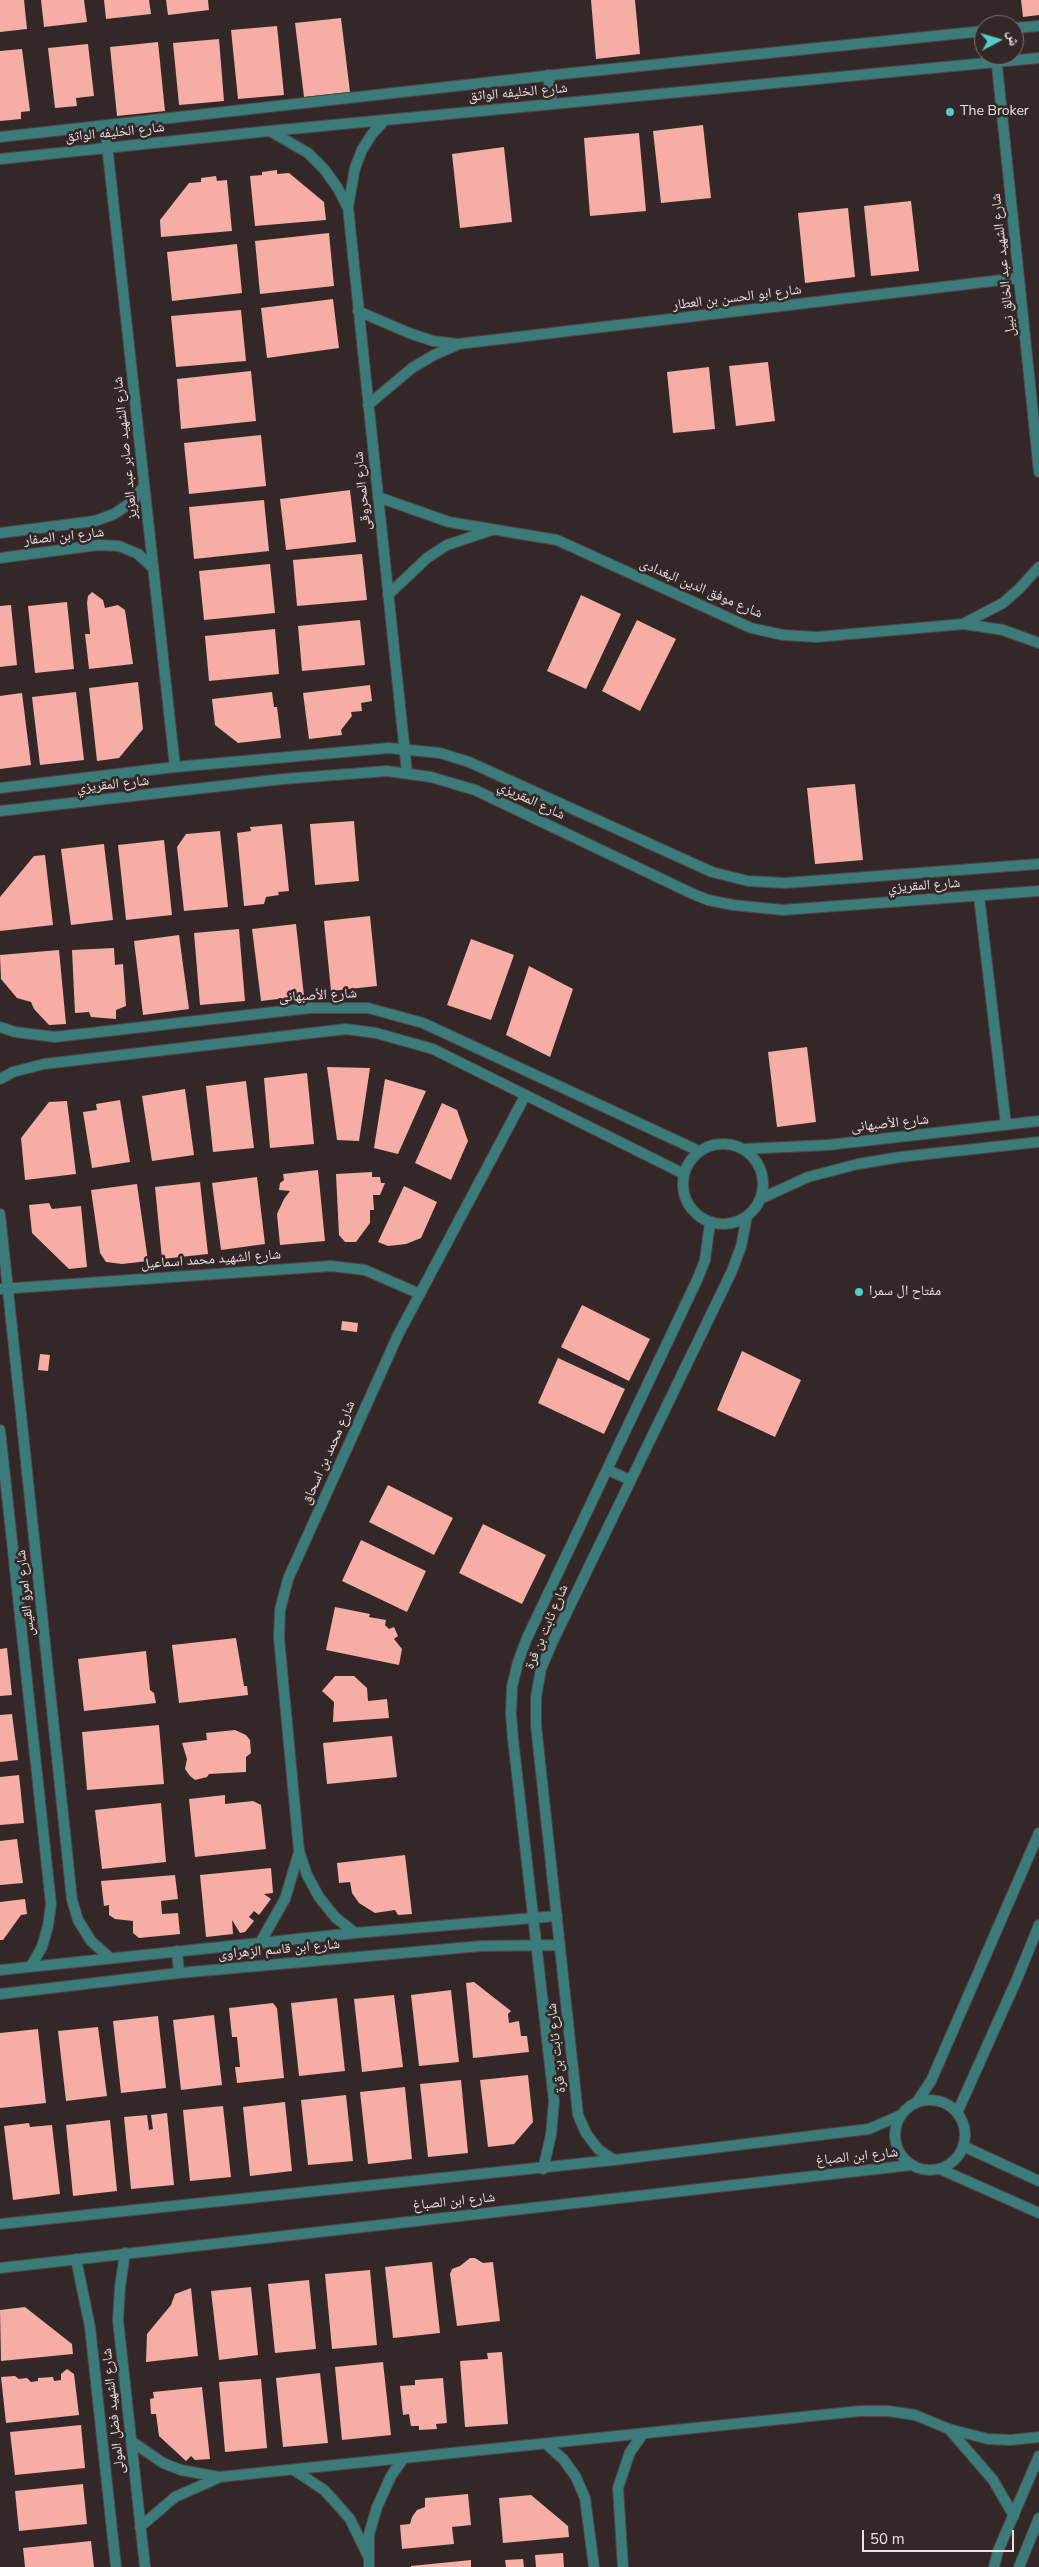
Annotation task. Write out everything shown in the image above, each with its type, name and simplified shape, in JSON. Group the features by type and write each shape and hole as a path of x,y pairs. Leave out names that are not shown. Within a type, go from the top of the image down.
{"street":[{"path":"1024,27 1039,26"},
{"name":"شارع الخليفه الواثق","path":"0,137 548,75 974,32"},
{"name":"شارع الخليفه الواثق","path":"1024,58 1039,58"},
{"name":"شارع الخليفه الواثق","path":"0,159 270,130 552,104 974,60"},
{"name":"شارع الشهيد عبد الخالق نبيل","path":"998,65 1039,472"},
{"path":"548,75 552,104"},
{"name":"شارع المحروقى","path":"385,120 372,134 358,159 350,187 348,207 406,773"},
{"name":"شارع الشهيد صابر عبد العزيز","path":"105,126 175,767"},
{"name":"شارع المحروقى","path":"270,130 290,140 319,164 337,187 348,207"},
{"name":"شارع ابو الحسن بن العطار","path":"358,311 433,341 458,344 1019,278"},
{"name":"شارع ابو الحسن بن العطار","path":"368,405 412,368 434,354 458,344"},
{"name":"شارع ابن الصفار","path":"0,533 95,521 114,514 126,506 144,486"},
{"name":"شارع موفق الدين البغدادى","path":"378,497 449,522 557,540 751,628 775,633 817,637 964,624 1003,630 1039,643"},
{"name":"شارع موفق الدين البغدادى","path":"388,595 427,558 447,545 493,530"},
{"name":"شارع ابن الصفار","path":"0,558 98,545 119,546 138,554 154,568"},
{"name":"شارع موفق الدين البغدادى","path":"964,624 1003,603 1039,567"},
{"name":"شارع المقريزي","path":"0,788 175,767 367,749 404,750 440,753 469,762 712,872 739,879 785,883 1038,863"},
{"name":"شارع المقريزي","path":"0,811 366,772 406,773 454,783 475,790 708,900 750,908 783,910 1039,891"},
{"path":"979,896 1006,1125"},
{"name":"شارع الأصبهانى","path":"0,1027 15,1032 55,1037 310,1008 368,1008 423,1023 699,1151"},
{"path":"0,1079 13,1072 44,1064 346,1029 398,1038 433,1049 684,1174"},
{"name":"شارع محمد بن اسحاق","path":"354,1933 335,1917 319,1897 307,1875 299,1851 279,1638 280,1610 288,1579 357,1422 420,1294 525,1096"},
{"name":"شارع الأصبهانى","path":"743,1149 818,1146 1039,1122"},
{"path":"760,1199 763,1176 752,1156 743,1149 729,1144 714,1144 699,1151 689,1161 684,1174 684,1194 688,1204 701,1218 710,1223 723,1224 736,1222 747,1216 760,1199 808,1177 858,1164 900,1157 1039,1142"},
{"name":"شارع امرؤ القيس","path":"0,1214 4,1289 72,1900 78,1920 92,1941 110,1958"},
{"name":"شارع ثابت بن قرة","path":"614,2160 598,2149 586,2134 578,2115 536,1725 536,1697 541,1669 552,1642 730,1273 741,1247 747,1216"},
{"name":"شارع ثابت بن قرة","path":"543,2168 551,2135 554,2101 512,1722 512,1687 518,1662 528,1638 698,1278 705,1260 710,1223"},
{"name":"شارع الشهيد محمد اسماعيل","path":"4,1289 331,1266 365,1270 420,1294"},
{"name":"شارع امرؤ القيس","path":"0,1430 51,1904 44,1940 31,1966"},
{"path":"608,1470 630,1480"},
{"path":"916,2103 934,2100 942,2102 957,2113 964,2129 963,2146 958,2156 940,2169 931,2170 912,2165 903,2158 897,2148 895,2137 896,2125 902,2114 916,2103 931,2081 1039,1833"},
{"name":"شارع محمد بن اسحاق","path":"260,1943 285,1899 299,1851"},
{"name":"شارع ابن قاسم الزهراوى","path":"0,1970 354,1933 557,1916"},
{"path":"957,2113 1018,1979 1039,1925"},
{"name":"شارع ابن قاسم الزهراوى","path":"0,1994 179,1973 481,1946 560,1945"},
{"path":"177,1952 179,1973"},
{"name":"شارع ابن الصباغ","path":"0,2224 543,2168 869,2129 902,2114"},
{"path":"963,2146 1039,2181"},
{"name":"شارع ابن الصباغ","path":"0,2268 912,2165"},
{"path":"940,2169 1039,2213"},
{"name":"شارع الشهيد فضل المولى","path":"125,2253 118,2320 145,2567"},
{"name":"شارع الشهيد فضل المولى","path":"76,2259 90,2328 116,2567"},
{"path":"131,2441 147,2453 172,2466 199,2475 219,2477 860,2411 888,2411 915,2415 949,2429 988,2439 1011,2440 1039,2437"},
{"path":"949,2429 993,2480 1014,2516"},
{"path":"623,2567 618,2488 630,2452 643,2434"},
{"path":"546,2444 576,2477 585,2498 594,2567"},
{"path":"994,2567 998,2551 1039,2456"},
{"path":"369,2567 367,2555 369,2534 377,2506 391,2476 403,2459"},
{"path":"294,2470 324,2490 340,2508 350,2520 367,2555"},
{"path":"140,2527 175,2497 219,2477"},
{"path":"1019,2567 1039,2518"}],"building":[{"path":"0,0 24,0 27,29 0,32"},
{"path":"41,0 84,0 87,22 44,27"},
{"path":"104,0 149,0 151,14 106,19"},
{"path":"166,0 208,0 209,10 168,15"},
{"path":"591,0 635,0 640,54 596,59"},
{"path":"1021,0 1039,0 1039,15 1024,17"},
{"path":"341,18 350,92 304,97 295,23"},
{"path":"277,26 284,95 238,99 231,30"},
{"path":"219,39 224,101 179,105 173,43"},
{"path":"158,42 165,111 117,116 110,47"},
{"path":"88,44 94,96 76,98 77,106 55,108 48,48"},
{"path":"22,49 30,111 21,112 21,119 0,121 0,51"},
{"path":"703,125 711,198 661,203 653,131"},
{"path":"639,133 646,211 590,216 584,138"},
{"path":"504,147 512,222 460,228 452,154"},
{"path":"277,170 277,174 289,173 324,202 326,220 255,226 250,176 262,175 262,172"},
{"path":"216,176 217,181 227,180 232,231 161,237 160,220 189,183 201,182 201,178"},
{"path":"911,201 919,271 871,276 864,206"},
{"path":"848,208 855,277 805,283 798,213"},
{"path":"329,233 334,286 260,294 255,241"},
{"path":"237,244 242,293 172,301 167,252"},
{"path":"333,299 339,348 267,358 261,308"},
{"path":"241,310 246,361 176,367 171,316"},
{"path":"768,362 775,421 736,426 729,366"},
{"path":"709,367 715,429 673,433 667,372"},
{"path":"251,371 256,421 181,429 177,379"},
{"path":"261,435 266,486 189,494 184,443"},
{"path":"350,490 356,542 286,550 280,499"},
{"path":"264,500 269,551 194,559 189,507"},
{"path":"362,554 367,600 297,606 293,560"},
{"path":"270,564 275,613 204,620 199,571"},
{"path":"92,592 103,600 105,608 118,605 125,610 133,664 89,669 85,634 90,634 87,603 88,596"},
{"path":"581,595 621,614 586,689 547,671"},
{"path":"67,602 74,669 35,673 28,606"},
{"path":"11,605 17,665 0,667 0,606"},
{"path":"360,620 365,665 302,671 298,626"},
{"path":"637,620 676,639 640,711 602,691"},
{"path":"275,629 279,674 209,681 205,636"},
{"path":"138,682 143,729 119,758 97,761 89,688"},
{"path":"370,685 372,701 361,703 362,711 351,712 352,716 341,730 342,735 309,739 303,693"},
{"path":"76,692 84,760 40,765 32,697"},
{"path":"272,692 274,707 277,707 281,738 238,743 215,725 212,699"},
{"path":"22,693 31,765 0,769 0,696"},
{"path":"855,784 863,860 815,864 807,788"},
{"path":"354,821 359,881 315,885 310,824"},
{"path":"282,824 289,891 278,892 279,895 266,897 264,904 244,906 237,833 251,831 250,827"},
{"path":"220,831 228,907 184,911 177,847 186,834"},
{"path":"164,840 172,915 126,920 118,845"},
{"path":"104,844 113,920 71,925 61,849"},
{"path":"45,855 53,925 0,931 0,897 34,856"},
{"path":"370,916 377,986 331,991 324,921"},
{"path":"296,924 304,996 261,1001 252,929"},
{"path":"239,929 245,1001 200,1005 194,933"},
{"path":"179,935 189,1009 143,1015 134,941"},
{"path":"471,939 514,955 491,1020 447,1005"},
{"path":"114,948 115,965 123,964 126,1006 116,1010 116,1019 91,1017 89,1012 75,1013 72,950"},
{"path":"59,950 66,1024 49,1025 34,1009 31,1002 17,998 1,979 0,955"},
{"path":"529,966 573,989 550,1057 506,1035"},
{"path":"807,1047 816,1122 777,1127 768,1052"},
{"path":"327,1067 370,1068 359,1141 337,1140"},
{"path":"307,1073 314,1144 270,1148 264,1078"},
{"path":"385,1079 426,1091 398,1154 374,1148"},
{"path":"246,1081 254,1148 213,1152 206,1086"},
{"path":"185,1089 194,1155 152,1161 142,1096"},
{"path":"120,1100 130,1162 92,1168 83,1112 97,1110 96,1104"},
{"path":"67,1101 76,1174 25,1180 21,1138 49,1102"},
{"path":"442,1103 457,1110 468,1141 451,1180 415,1163"},
{"path":"318,1170 325,1241 280,1245 277,1214 290,1191 279,1190 280,1183 284,1180 283,1174"},
{"path":"372,1172 372,1177 380,1177 381,1183 385,1183 380,1195 373,1195 374,1210 370,1210 370,1223 356,1242 345,1242 339,1235 336,1174"},
{"path":"257,1177 265,1244 221,1250 212,1183"},
{"path":"200,1182 208,1254 162,1259 155,1187"},
{"path":"137,1184 148,1261 122,1264 106,1262 100,1253 91,1190"},
{"path":"404,1186 437,1202 421,1238 406,1244 388,1246 378,1242"},
{"path":"49,1203 52,1209 81,1206 87,1267 69,1269 32,1233 29,1205"},
{"path":"582,1305 650,1339 629,1381 561,1347"},
{"path":"342,1321 358,1323 357,1332 341,1330"},
{"path":"742,1351 801,1380 775,1437 717,1410"},
{"path":"40,1354 50,1355 48,1371 38,1370"},
{"path":"558,1358 625,1389 604,1434 538,1403"},
{"path":"388,1485 453,1518 434,1555 369,1522"},
{"path":"483,1524 546,1555 522,1604 459,1573"},
{"path":"361,1540 426,1571 407,1612 342,1581"},
{"path":"335,1607 370,1614 369,1617 386,1620 385,1625 389,1629 394,1627 398,1636 394,1639 402,1649 399,1665 326,1650"},
{"path":"236,1638 244,1686 247,1686 248,1695 179,1703 172,1645"},
{"path":"7,1648 12,1695 0,1696 0,1649"},
{"path":"146,1651 150,1690 154,1693 156,1703 84,1711 78,1659"},
{"path":"335,1676 354,1676 367,1688 368,1701 387,1699 389,1718 333,1722 334,1702 322,1691"},
{"path":"12,1714 18,1760 0,1762 0,1715"},
{"path":"159,1725 164,1784 87,1790 82,1732"},
{"path":"235,1730 246,1735 250,1740 251,1753 246,1757 246,1772 209,1774 207,1777 195,1780 190,1776 185,1769 187,1759 182,1743 207,1740 206,1733"},
{"path":"392,1736 397,1777 327,1784 323,1743"},
{"path":"19,1775 24,1823 0,1825 0,1777"},
{"path":"225,1795 225,1804 253,1801 261,1805 266,1849 195,1857 189,1799"},
{"path":"161,1803 166,1862 102,1869 95,1810"},
{"path":"17,1839 23,1883 0,1885 0,1841"},
{"path":"405,1855 412,1914 398,1915 395,1910 375,1913 359,1903 352,1893 350,1882 339,1883 337,1863"},
{"path":"271,1868 273,1893 264,1894 271,1899 259,1915 254,1911 249,1917 254,1921 245,1932 240,1933 232,1920 233,1934 206,1937 200,1875"},
{"path":"175,1875 178,1899 161,1901 162,1914 178,1913 180,1934 139,1938 133,1933 133,1921 115,1919 109,1915 109,1905 104,1906 101,1881"},
{"path":"25,1899 27,1914 21,1915 3,1940 0,1940 0,1902"},
{"path":"474,1982 511,2011 508,2014 509,2023 519,2021 521,2036 527,2036 529,2052 473,2058 466,1983"},
{"path":"451,1990 459,2062 419,2066 411,1995"},
{"path":"394,1995 403,2067 362,2072 354,1999"},
{"path":"337,1998 345,2071 299,2076 291,2003"},
{"path":"273,2003 277,2008 284,2078 237,2083 235,2067 240,2067 237,2037 232,2037 229,2008"},
{"path":"214,2015 222,2085 181,2090 173,2020"},
{"path":"158,2016 166,2088 121,2093 113,2021"},
{"path":"98,2027 107,2096 66,2101 58,2031"},
{"path":"38,2029 46,2103 0,2108 0,2033"},
{"path":"528,2075 533,2122 514,2144 488,2147 480,2080"},
{"path":"461,2080 468,2153 428,2157 420,2084"},
{"path":"405,2087 412,2159 368,2164 360,2092"},
{"path":"346,2095 353,2161 308,2165 301,2100"},
{"path":"285,2102 292,2171 250,2176 243,2107"},
{"path":"223,2106 231,2177 190,2181 183,2110"},
{"path":"167,2113 174,2185 131,2189 124,2117 147,2115 149,2130 153,2129 151,2115"},
{"path":"110,2120 117,2191 73,2196 66,2125"},
{"path":"29,2123 30,2127 52,2125 60,2194 13,2200 4,2126"},
{"path":"470,2258 475,2258 483,2263 493,2262 500,2321 457,2326 450,2274 452,2269 460,2266"},
{"path":"432,2262 440,2333 393,2338 385,2267"},
{"path":"370,2270 377,2345 332,2349 325,2274"},
{"path":"309,2280 316,2349 275,2353 268,2284"},
{"path":"251,2287 258,2355 219,2360 211,2291"},
{"path":"191,2288 198,2356 146,2362 147,2334 171,2305 175,2294"},
{"path":"25,2307 72,2344 73,2354 1,2361 0,2310"},
{"path":"502,2352 508,2424 465,2427 460,2361 488,2359 487,2353"},
{"path":"383,2362 391,2435 342,2440 335,2367"},
{"path":"67,2369 74,2374 79,2415 6,2423 1,2377 15,2376 19,2379 27,2378 31,2382 38,2381 38,2378 53,2377 54,2381 61,2380 61,2374"},
{"path":"320,2373 328,2443 283,2447 276,2378"},
{"path":"443,2378 447,2423 436,2424 437,2429 419,2430 419,2426 411,2426 409,2414 403,2415 400,2386 415,2385 415,2380"},
{"path":"261,2379 267,2448 225,2452 219,2382"},
{"path":"202,2387 210,2459 195,2460 191,2456 186,2461 159,2436 156,2414 151,2414 150,2399 154,2398 153,2392"},
{"path":"81,2425 85,2468 15,2475 10,2432"},
{"path":"83,2484 87,2524 19,2531 15,2491"},
{"path":"468,2494 471,2525 452,2527 454,2544 402,2549 400,2525 410,2524 417,2510 425,2507 425,2498"},
{"path":"531,2495 568,2526 569,2537 503,2543 499,2498"},
{"path":"91,2541 94,2567 25,2567 23,2548"},
{"path":"563,2553 564,2567 536,2567 535,2555"},
{"path":"523,2559 524,2567 506,2567 505,2560"},
{"path":"471,2560 471,2567 411,2567 411,2566"}],"place":[{"name":"The Broker","path":"950,112"},
{"name":"مفتاح ال سمرا","path":"859,1292"}]}
